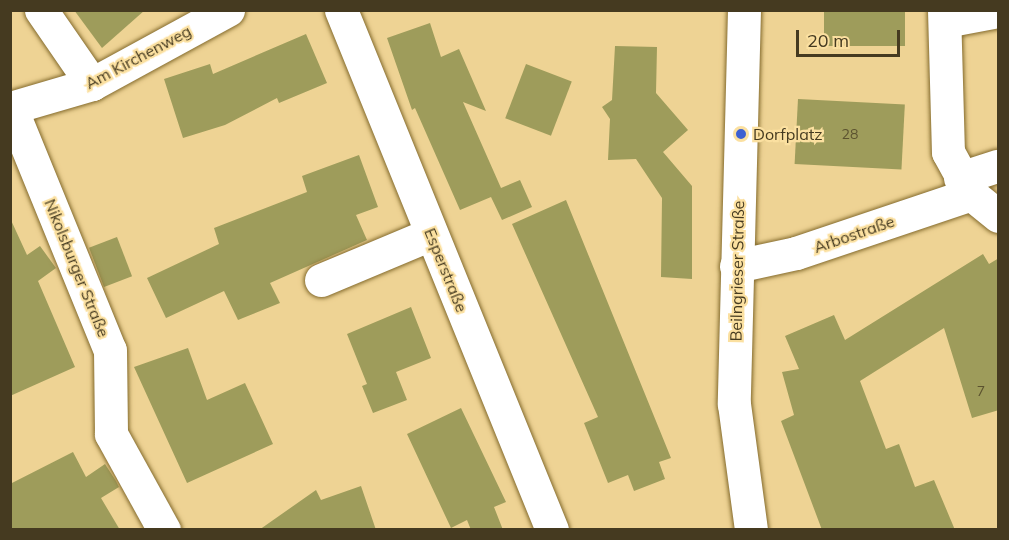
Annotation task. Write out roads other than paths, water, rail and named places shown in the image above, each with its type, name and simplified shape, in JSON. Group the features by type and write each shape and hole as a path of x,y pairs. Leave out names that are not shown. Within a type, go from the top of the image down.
{"street":[{"path":"41,10 92,84"},
{"name":"Esperstraße","path":"341,10 547,528"},
{"name":"Beilngrieser Straße","path":"744,10 736,266 735,404 751,530"},
{"path":"999,11 945,16 948,152 965,186 999,216"},
{"name":"Am Kirchenweg","path":"11,108 92,84 217,13"},
{"name":"Nikolsburger Straße","path":"11,108 110,350 111,434 164,530"},
{"name":"Arbostraße","path":"736,266 796,253 965,186 999,166"},
{"path":"321,280 431,234"}],"place":[{"name":"Dorfplatz","path":"741,134"}]}
